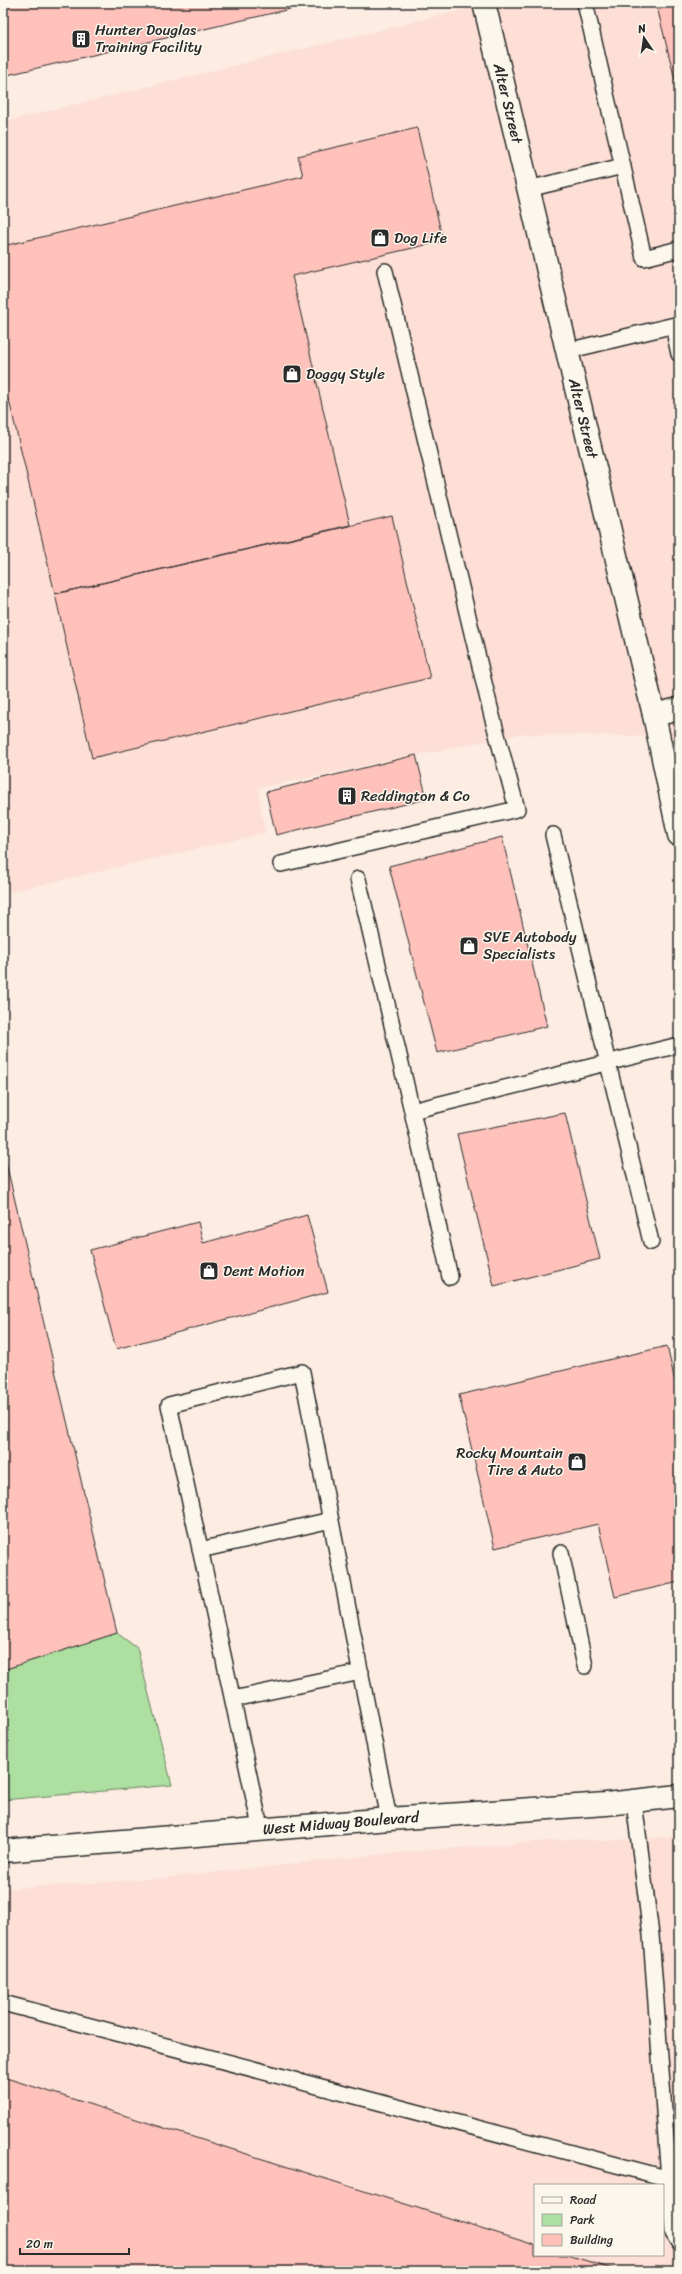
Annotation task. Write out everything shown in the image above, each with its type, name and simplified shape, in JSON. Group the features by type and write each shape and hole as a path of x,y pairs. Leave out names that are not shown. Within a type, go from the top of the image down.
{"street":[{"name":"Alter Street","path":"484,3 654,716 679,835"},
{"path":"654,716 679,709"},
{"name":"West Midway Boulevard","path":"3,1851 261,1831 389,1819 634,1802 679,1796"}],"lane":[{"path":"585,3 644,258 679,249"},
{"path":"528,189 623,166"},
{"path":"281,864 517,809 492,716 384,271"},
{"path":"567,351 676,325 679,354"},
{"path":"553,835 651,1242"},
{"path":"358,878 450,1277"},
{"path":"412,1111 608,1064 679,1045"},
{"path":"261,1831 169,1405 302,1372 389,1819"},
{"path":"200,1550 331,1520"},
{"path":"561,1553 586,1666"},
{"path":"233,1699 361,1672"},
{"path":"634,1802 651,1935 673,2233 679,2243"},
{"path":"3,2003 670,2179"}],"shaded area":[{"path":"491,3 679,3 679,737 520,734 258,788 265,833 10,892 3,859 3,122"},
{"path":"679,1836 679,2271 3,2271 3,1889 163,1878 394,1853 573,1839 603,1841"}],"green space":[{"path":"117,1633 137,1648 172,1785 3,1800 3,1670"}],"building":[{"name":"Hunter Douglas Training Facility","path":"3,3 316,3 3,76"},
{"path":"656,3 679,3 679,96"},
{"path":"417,128 443,241 292,276 350,525 55,594 9,400 3,401 3,375 5,374 3,364 3,246 303,176 298,156"},
{"path":"392,516 430,678 92,758 55,594"},
{"name":"Reddington & Co","path":"416,755 427,799 276,835 266,792"},
{"name":"SVE Autobody Specialists","path":"502,837 547,1026 437,1053 389,866"},
{"path":"565,1113 600,1259 494,1286 457,1134"},
{"path":"3,1150 117,1633 3,1670"},
{"name":"Dent Motion","path":"307,1215 328,1292 116,1349 90,1250 198,1222 203,1243"},
{"name":"Rocky Mountain Tire & Auto","path":"667,1346 679,1399 679,1582 615,1597 598,1524 495,1548 459,1395"},
{"path":"3,2077 534,2245 534,2256 571,2256 619,2271 3,2271"}],"place":[{"name":"Hunter Douglas Training Facility","path":"81,39"},
{"name":"Dog Life","path":"380,238"},
{"name":"Doggy Style","path":"292,374"},
{"name":"Reddington & Co","path":"347,796"},
{"name":"SVE Autobody Specialists","path":"469,946"},
{"name":"Dent Motion","path":"209,1271"},
{"name":"Rocky Mountain Tire & Auto","path":"577,1462"}]}
